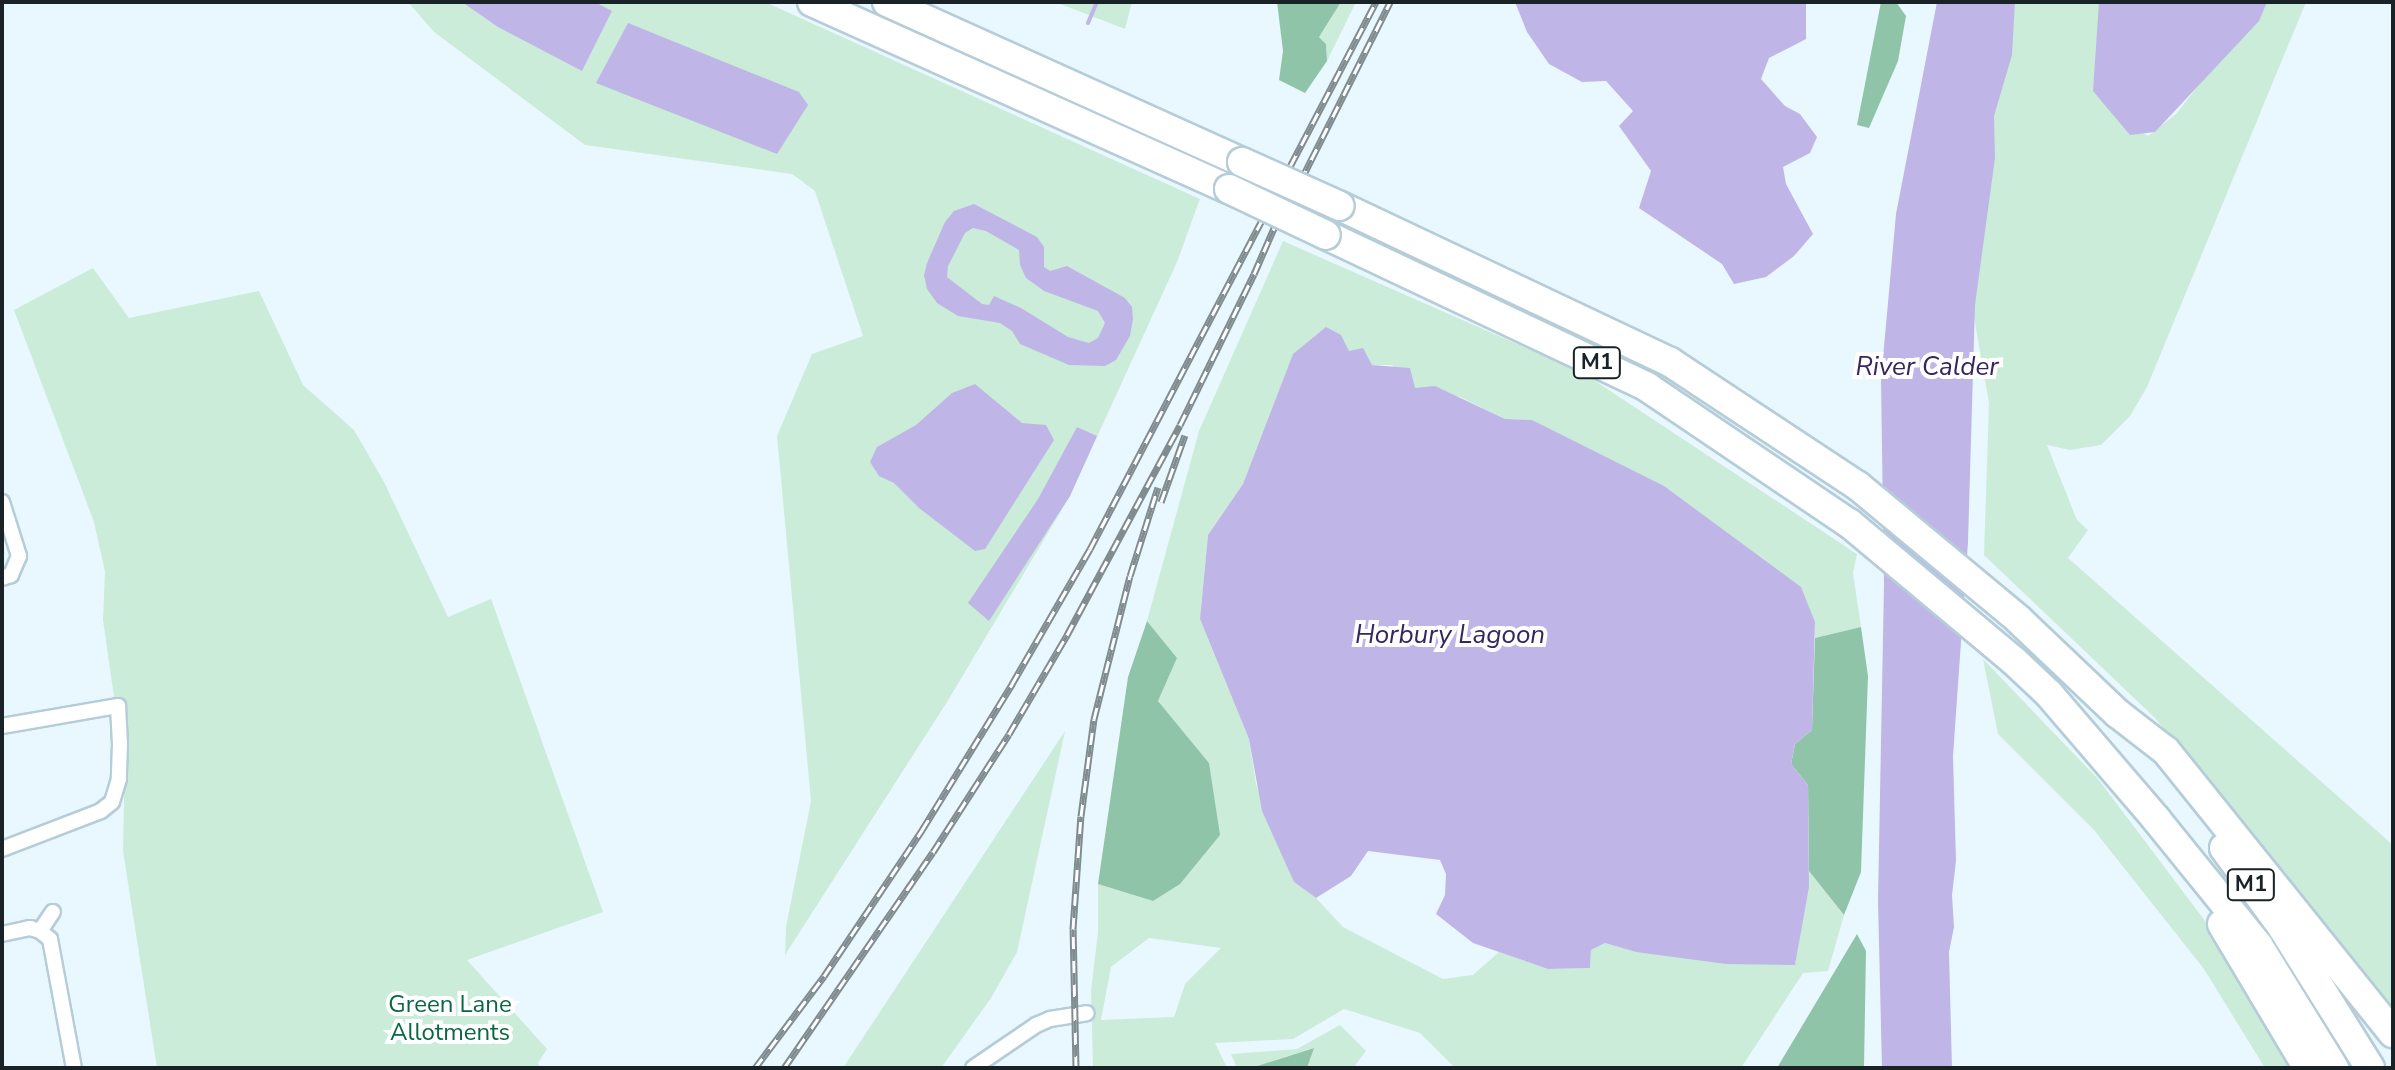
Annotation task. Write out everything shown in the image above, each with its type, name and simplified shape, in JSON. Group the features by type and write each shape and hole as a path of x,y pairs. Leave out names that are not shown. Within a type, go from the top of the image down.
{"highway":[{"name":"M1","path":"812,2 1229,189 1647,387 1849,523 2049,694 2258,945 2334,1068"},
{"name":"M1","path":"887,2 1340,206 1670,362 1858,486 2018,619 2117,713 2207,825 2282,927 2370,1068"},
{"path":"2117,713 2166,751 2393,1033"},
{"path":"2156,819 2308,1068"}],"street":[{"path":"2,502 19,556 11,575 2,578"},
{"path":"2,726 118,706 119,779 112,802 101,811 2,849"},
{"path":"40,931 53,912"},
{"path":"2,934 30,928 50,939 74,1068"},
{"path":"973,1068 1036,1025 1087,1013"}],"green space":[{"path":"408,2 765,2 1200,199 1177,262 1070,496 947,702 785,955 786,927 811,801 777,436 812,354 863,336 815,191 792,174 585,145 434,32"},
{"path":"1055,2 1132,2 1125,29"},
{"path":"1277,2 1341,2 1319,37 1326,44 1327,61 1305,93 1279,80 1283,51"},
{"path":"1341,2 1356,2 1327,61 1326,44 1319,37"},
{"path":"1881,2 1896,2 1906,16 1898,61 1869,128 1857,125"},
{"path":"2014,2 2101,2 2137,129 2148,136 2176,114 2264,2 2306,2 2147,387 2130,416 2101,445 2070,450 2047,445 2077,520 2088,530 2068,558 2393,845 2393,1009 2155,718 1984,555 1989,403 1972,306 1993,118"},
{"path":"1283,241 1583,373 1857,554 1853,573 1861,627 1815,638 1815,622 1532,420 1505,419 1460,397 1415,388 1392,365 1372,365 1349,351 1293,355 1243,484 1208,535 1200,619 1249,739 1256,784 1294,882 1316,898 1343,927 1443,979 1473,975 1499,952 1548,969 1590,968 1591,950 1605,943 1636,952 1795,965 1809,871 1844,915 1828,971 1803,973 1741,1068 1455,1068 1420,1033 1344,1009 1293,1039 1215,1043 1227,1068 1093,1068 1091,991 1098,932 1098,884 1153,901 1209,763 1158,701 1177,658 1147,621 1199,431","holes":["1149,938 1221,948 1185,984 1174,1017 1101,1020 1111,967"]},
{"name":"Green Lane Allotments","path":"93,268 129,318 259,291 303,385 354,430 384,482 448,617 491,599 603,912 467,960 547,1049 538,1063 540,1068 157,1068 123,851 125,751 121,697 114,697 103,620 105,572 94,522 14,310"},
{"path":"1147,621 1177,658 1158,701 1209,763 1220,835 1180,884 1153,901 1098,884 1128,677"},
{"path":"1861,627 1868,676 1861,872 1844,915 1809,871 1808,785 1791,764 1795,744 1812,730 1815,638"},
{"path":"1983,659 2098,779 2209,926 2292,1068 2265,1068 2204,969 2094,830 1998,734"},
{"path":"1065,731 1017,952 991,998 941,1068 843,1068"},
{"path":"1857,934 1866,951 1864,1068 1777,1068"},
{"path":"1340,1025 1366,1051 1353,1068 1307,1068 1313,1048 1251,1068 1237,1068 1231,1054 1297,1049"},
{"path":"1314,1048 1307,1068 1251,1068"}],"water":[{"path":"462,2 595,2 612,11 582,71 498,27"},
{"path":"1515,2 1806,2 1806,39 1769,58 1761,79 1785,106 1800,114 1817,137 1810,153 1783,167 1786,184 1813,234 1794,256 1766,277 1734,284 1722,264 1639,208 1651,171 1619,126 1633,111 1606,81 1582,82 1549,64 1527,32"},
{"name":"River Calder","path":"1937,2 2015,2 2012,55 1994,116 1995,158 1975,305 1968,542 1953,756 1956,861 1952,895 1954,927 1949,952 1952,1068 1882,1068 1878,901 1884,584 1881,380 1896,214"},
{"path":"2099,2 2267,2 2259,21 2155,132 2130,135 2093,91"},
{"path":"628,23 799,92 808,105 777,154 596,83"},
{"path":"974,204 1037,237 1044,247 1044,267 1050,271 1067,266 1125,298 1132,307 1133,319 1130,336 1116,360 1105,366 1069,365 1020,344 1012,331 1000,323 958,316 937,303 927,289 924,275 945,222 954,211","holes":["973,228 986,231 1019,250 1020,265 1026,278 1044,291 1098,311 1105,323 1098,338 1089,343 1068,337 1021,308 994,296 989,305 982,304 947,277 948,266 965,233"]},
{"name":"Horbury Lagoon","path":"1326,327 1341,335 1349,351 1363,348 1372,365 1410,368 1415,388 1435,386 1505,419 1532,420 1664,486 1801,587 1815,622 1812,730 1795,744 1791,764 1808,785 1809,887 1795,965 1726,964 1636,952 1605,943 1591,950 1590,968 1548,969 1473,943 1436,914 1445,895 1446,874 1440,860 1368,851 1351,876 1316,898 1294,882 1262,811 1249,739 1200,619 1208,535 1243,484 1293,354"},
{"path":"975,384 1022,423 1046,425 1054,440 985,549 975,551 919,508 894,483 879,476 870,462 877,447 916,425 952,393"},
{"path":"1077,427 1097,436 1070,496 989,621 968,603 1038,499"}],"waterway":[{"path":"1088,23 1097,2"}],"railway":[{"path":"755,1068 824,976 922,830 1012,684 1090,549 1376,2"},
{"path":"1279,224 1390,2"},
{"path":"784,1068 933,852 1009,734 1067,635 1180,425 1281,212"},
{"path":"1161,502 1185,435"},
{"path":"1076,1068 1073,929 1081,816 1094,719 1130,576 1158,487"}]}
